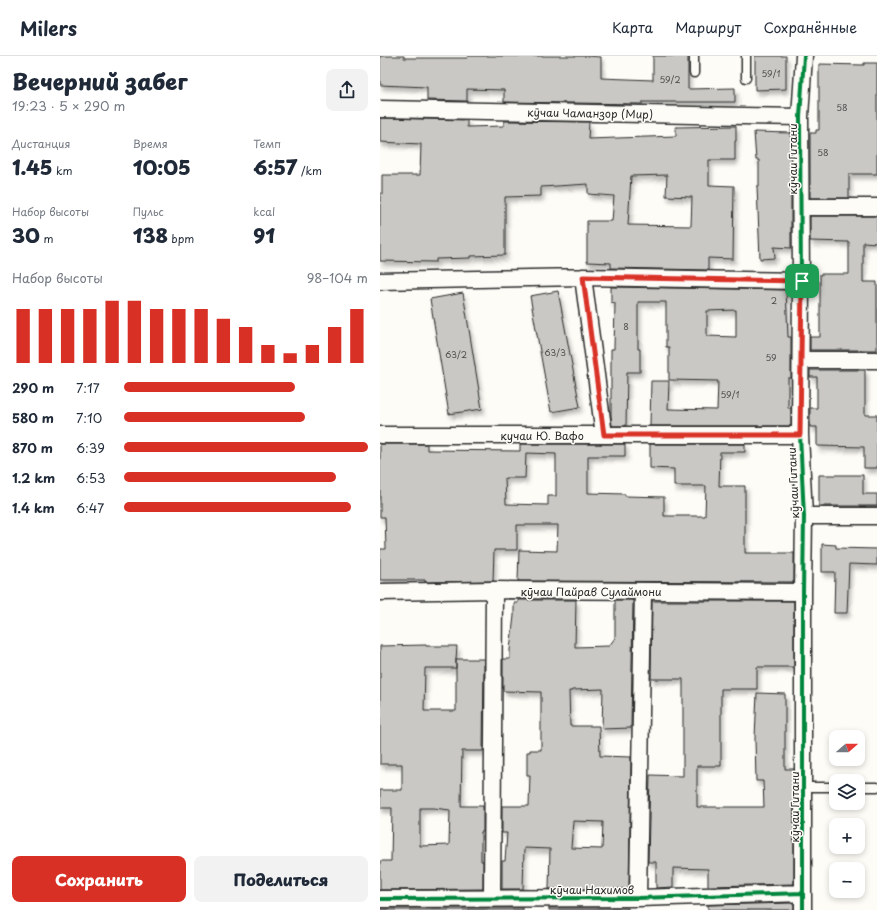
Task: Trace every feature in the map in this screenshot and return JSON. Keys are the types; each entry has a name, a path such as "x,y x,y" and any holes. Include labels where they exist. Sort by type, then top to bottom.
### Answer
{"street":[{"name":"кӯчаи Гитани","path":"803,910 804,516 800,435 802,281 800,117 804,56"},
{"name":"кӯчаи Чаманзор (Мир)","path":"380,109 800,117"},
{"path":"801,207 877,207"},
{"path":"583,277 604,435"},
{"path":"380,281 583,277 802,281"},
{"path":"801,360 877,360"},
{"name":"кучаи Ю. Вафо","path":"380,435 800,435"},
{"path":"804,516 877,516"},
{"path":"492,898 494,590"},
{"name":"кӯчаи Пайрав Сулаймони","path":"380,592 494,590 803,592"},
{"name":"кӯчаи Нахимов","path":"638,898 643,591"},
{"name":"кӯчаи Нахимов","path":"380,899 638,898 803,893"}],"lane":[{"path":"694,56 694,73"},
{"path":"746,56 746,78"},
{"path":"803,786 829,787"},
{"path":"865,787 877,787"}],"building":[{"path":"380,56 404,56 404,58 467,58 468,56 601,57 601,78 653,80 653,56 688,56 688,89 735,88 735,102 642,102 642,104 504,102 504,90 467,89 467,101 427,100 427,87 380,85"},
{"path":"755,56 786,56 786,89 755,90"},
{"path":"864,63 877,63 877,174 849,174 849,198 810,198 810,133 816,133 816,130 819,130 819,64 864,65"},
{"path":"380,118 467,120 467,127 504,126 504,121 589,122 588,139 676,136 676,127 736,126 735,160 709,160 709,185 734,186 733,259 708,258 708,270 611,268 611,263 587,262 587,221 612,221 614,196 588,194 588,184 541,187 541,196 505,197 505,255 436,259 436,262 380,261 380,194 382,194 382,175 420,175 421,144 380,142","holes":["667,175 666,196 692,197 691,226 628,225 631,176"]},
{"path":"754,132 791,133 791,248 774,247 775,258 760,259 757,186 759,186 759,160 756,160"},
{"path":"810,216 877,216 877,243 863,242 863,282 877,282 877,350 810,350 810,337 820,337 820,274 849,274 849,242 810,241"},
{"path":"611,287 786,290 788,337 791,337 791,378 788,378 788,408 791,408 791,426 650,426 651,381 669,381 668,409 717,410 718,381 669,380 669,347 666,347 666,302 638,302 638,349 640,349 640,372 627,372 626,426 612,426 611,349 614,349 615,303 611,302","holes":["736,310 736,337 707,336 707,311"]},
{"path":"558,291 580,407 551,412 530,296"},
{"path":"463,293 482,409 449,414 430,299"},
{"path":"810,370 865,370 865,415 877,415 877,468 864,468 864,447 817,446 817,427 810,427 810,408 817,408 817,377 810,377"},
{"path":"380,444 427,444 427,450 520,451 520,444 625,444 625,456 588,456 588,493 664,497 664,516 705,516 706,486 674,486 674,469 650,468 650,444 745,444 745,452 720,452 719,486 745,486 745,553 794,553 794,582 518,581 519,550 557,551 558,525 517,525 517,550 494,550 493,581 425,582 425,580 380,580 380,549 386,549 385,517 380,517","holes":["526,453 556,454 556,496 548,496 548,505 506,504 505,478 525,478"]},
{"path":"819,475 863,475 863,494 877,494 877,506 819,506"},
{"path":"822,544 836,545 836,548 877,549 877,565 849,564 847,613 834,613 835,572 822,572"},
{"path":"518,600 576,600 575,647 609,646 615,638 615,600 633,600 631,728 602,729 603,689 569,691 570,726 599,726 600,756 631,757 629,889 549,889 550,849 524,848 523,889 502,889 502,861 505,861 507,833 502,833 502,806 529,806 530,775 527,775 527,752 530,752 530,750 541,750 541,692 503,691 503,659 510,659 514,603 518,603","holes":["573,821 603,822 602,849 571,848"]},
{"path":"652,601 794,601 794,667 757,667 757,689 721,689 721,766 697,766 697,807 764,807 763,781 756,781 755,738 757,693 785,694 785,769 794,769 794,884 708,886 708,869 673,868 673,887 656,888 656,862 648,862 650,775 683,776 683,679 651,679"},
{"path":"380,646 457,646 456,659 484,659 483,751 462,751 461,806 483,806 481,861 483,861 483,889 380,890 380,861 391,861 392,808 380,808 380,790 402,790 402,764 380,764","holes":["425,668 456,668 456,711 424,711","420,808 450,810 449,845 420,846"]},
{"path":"794,903 794,910 708,910 708,905"},
{"path":"380,908 523,908 523,910 380,910"},
{"path":"549,908 628,908 628,910 549,910"}],"cycle path":[{"path":"803,910 804,516 800,435 800,117 804,56"},
{"path":"380,899 638,898 803,893"}],"route":[{"path":"583,277 802,281 800,435 604,435 583,277"}]}
